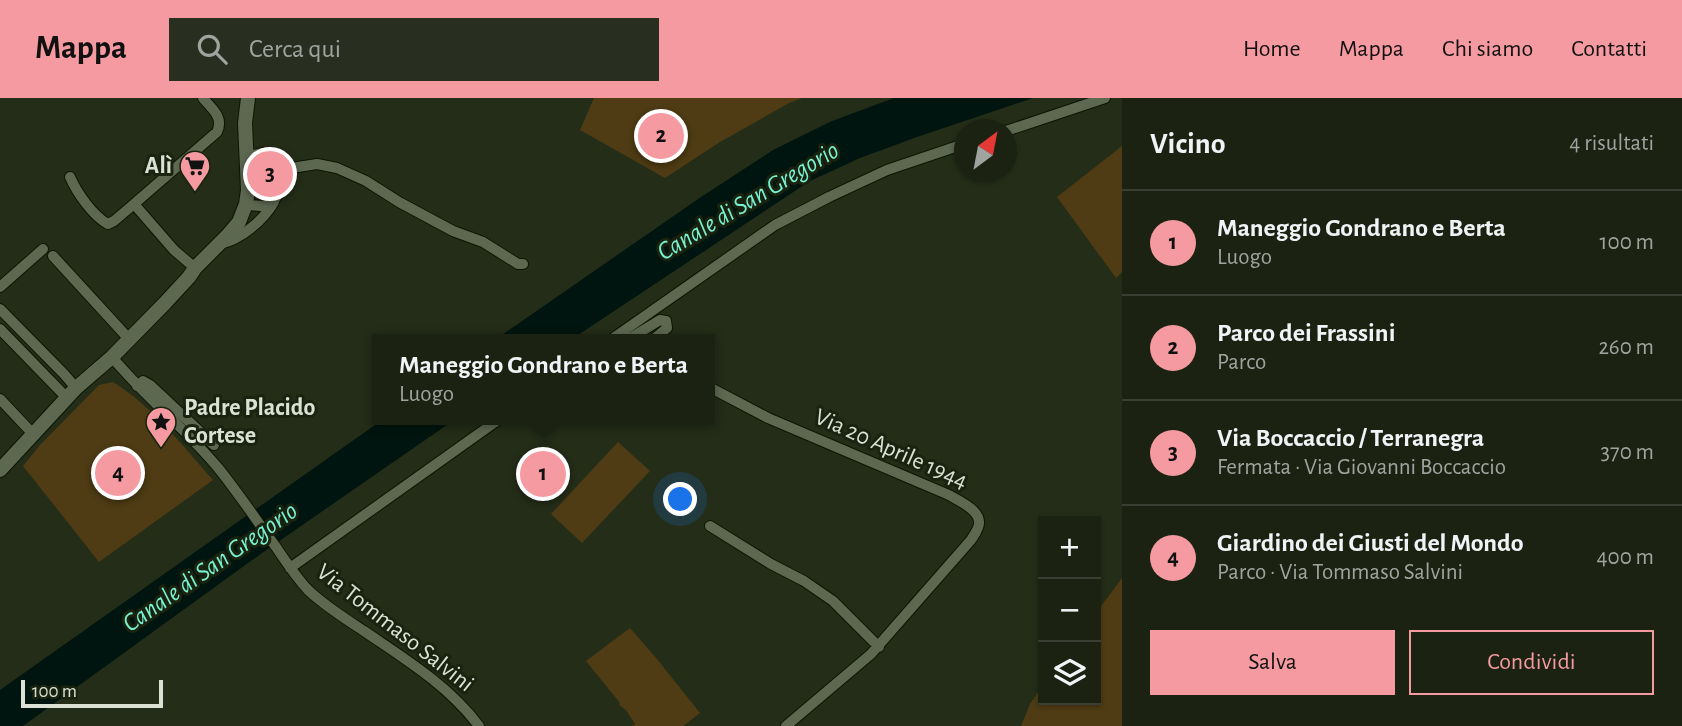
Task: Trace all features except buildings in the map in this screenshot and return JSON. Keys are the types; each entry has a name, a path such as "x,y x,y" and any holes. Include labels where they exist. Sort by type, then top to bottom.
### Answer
{"street":[{"path":"71,177 77,192 102,220 108,224 114,221 218,132 218,117 203,98"},
{"path":"0,470 71,393 112,358 174,294 239,222 246,204 248,176 245,123 248,98"},
{"path":"1017,127 1105,98"},
{"path":"619,334 775,225 887,170 954,148"},
{"path":"220,244 240,236 262,217 273,205 282,185 285,169 275,154 247,156"},
{"path":"285,169 317,164 337,167 453,231 482,242 518,264 523,264"},
{"path":"246,204 269,204 277,195"},
{"path":"134,204 174,250 195,268"},
{"path":"0,287 43,249"},
{"path":"53,256 129,339"},
{"path":"0,309 64,374 71,393"},
{"path":"637,334 660,320 666,321 667,328 660,334"},
{"path":"0,329 71,393"},
{"path":"112,358 137,386 143,381 150,385 214,445"},
{"name":"Via Tommaso Salvini","path":"137,386 198,444 308,590 325,605 445,689 479,726"},
{"name":"Via 20 Aprile 1944","path":"715,390 768,418 949,495 977,515 979,525 971,540 879,647 786,726"},
{"path":"0,399 33,434"},
{"path":"288,565 491,425"},
{"path":"710,526 771,564 804,580 833,601 879,647"}],"shaded area":[{"path":"594,98 802,98 720,142 665,178 580,130"},
{"path":"1122,146 1122,272 1116,278 1057,197"},
{"path":"266,158 275,163 276,167 268,189 264,192 257,186 256,169"},
{"path":"113,382 154,415 213,480 99,562 23,466 99,385"},
{"path":"618,442 650,471 582,543 551,514"},
{"path":"1122,578 1122,726 1021,726 1038,692 1038,705 1101,705 1101,606"},
{"path":"630,628 700,713 683,726 632,726 635,724 626,710 619,705 586,661"}],"water":[{"name":"Canale di San Gregorio","path":"894,98 1033,98 971,119 954,119 954,125 860,158 810,181 580,334 503,334 701,197 773,150 832,121"},
{"name":"Canale di San Gregorio","path":"375,425 447,425 262,553 23,726 0,726 0,690"}],"place":[{"name":"Parco dei Frassini","path":"661,136"},
{"name":"Via Boccaccio / Terranegra","path":"270,174"},
{"name":"Alì","path":"195,193"},
{"name":"Padre Placido Cortese","path":"161,449"},
{"name":"Giardino dei Giusti del Mondo","path":"118,473"},
{"name":"Maneggio Gondrano e Berta","path":"543,474"}]}
